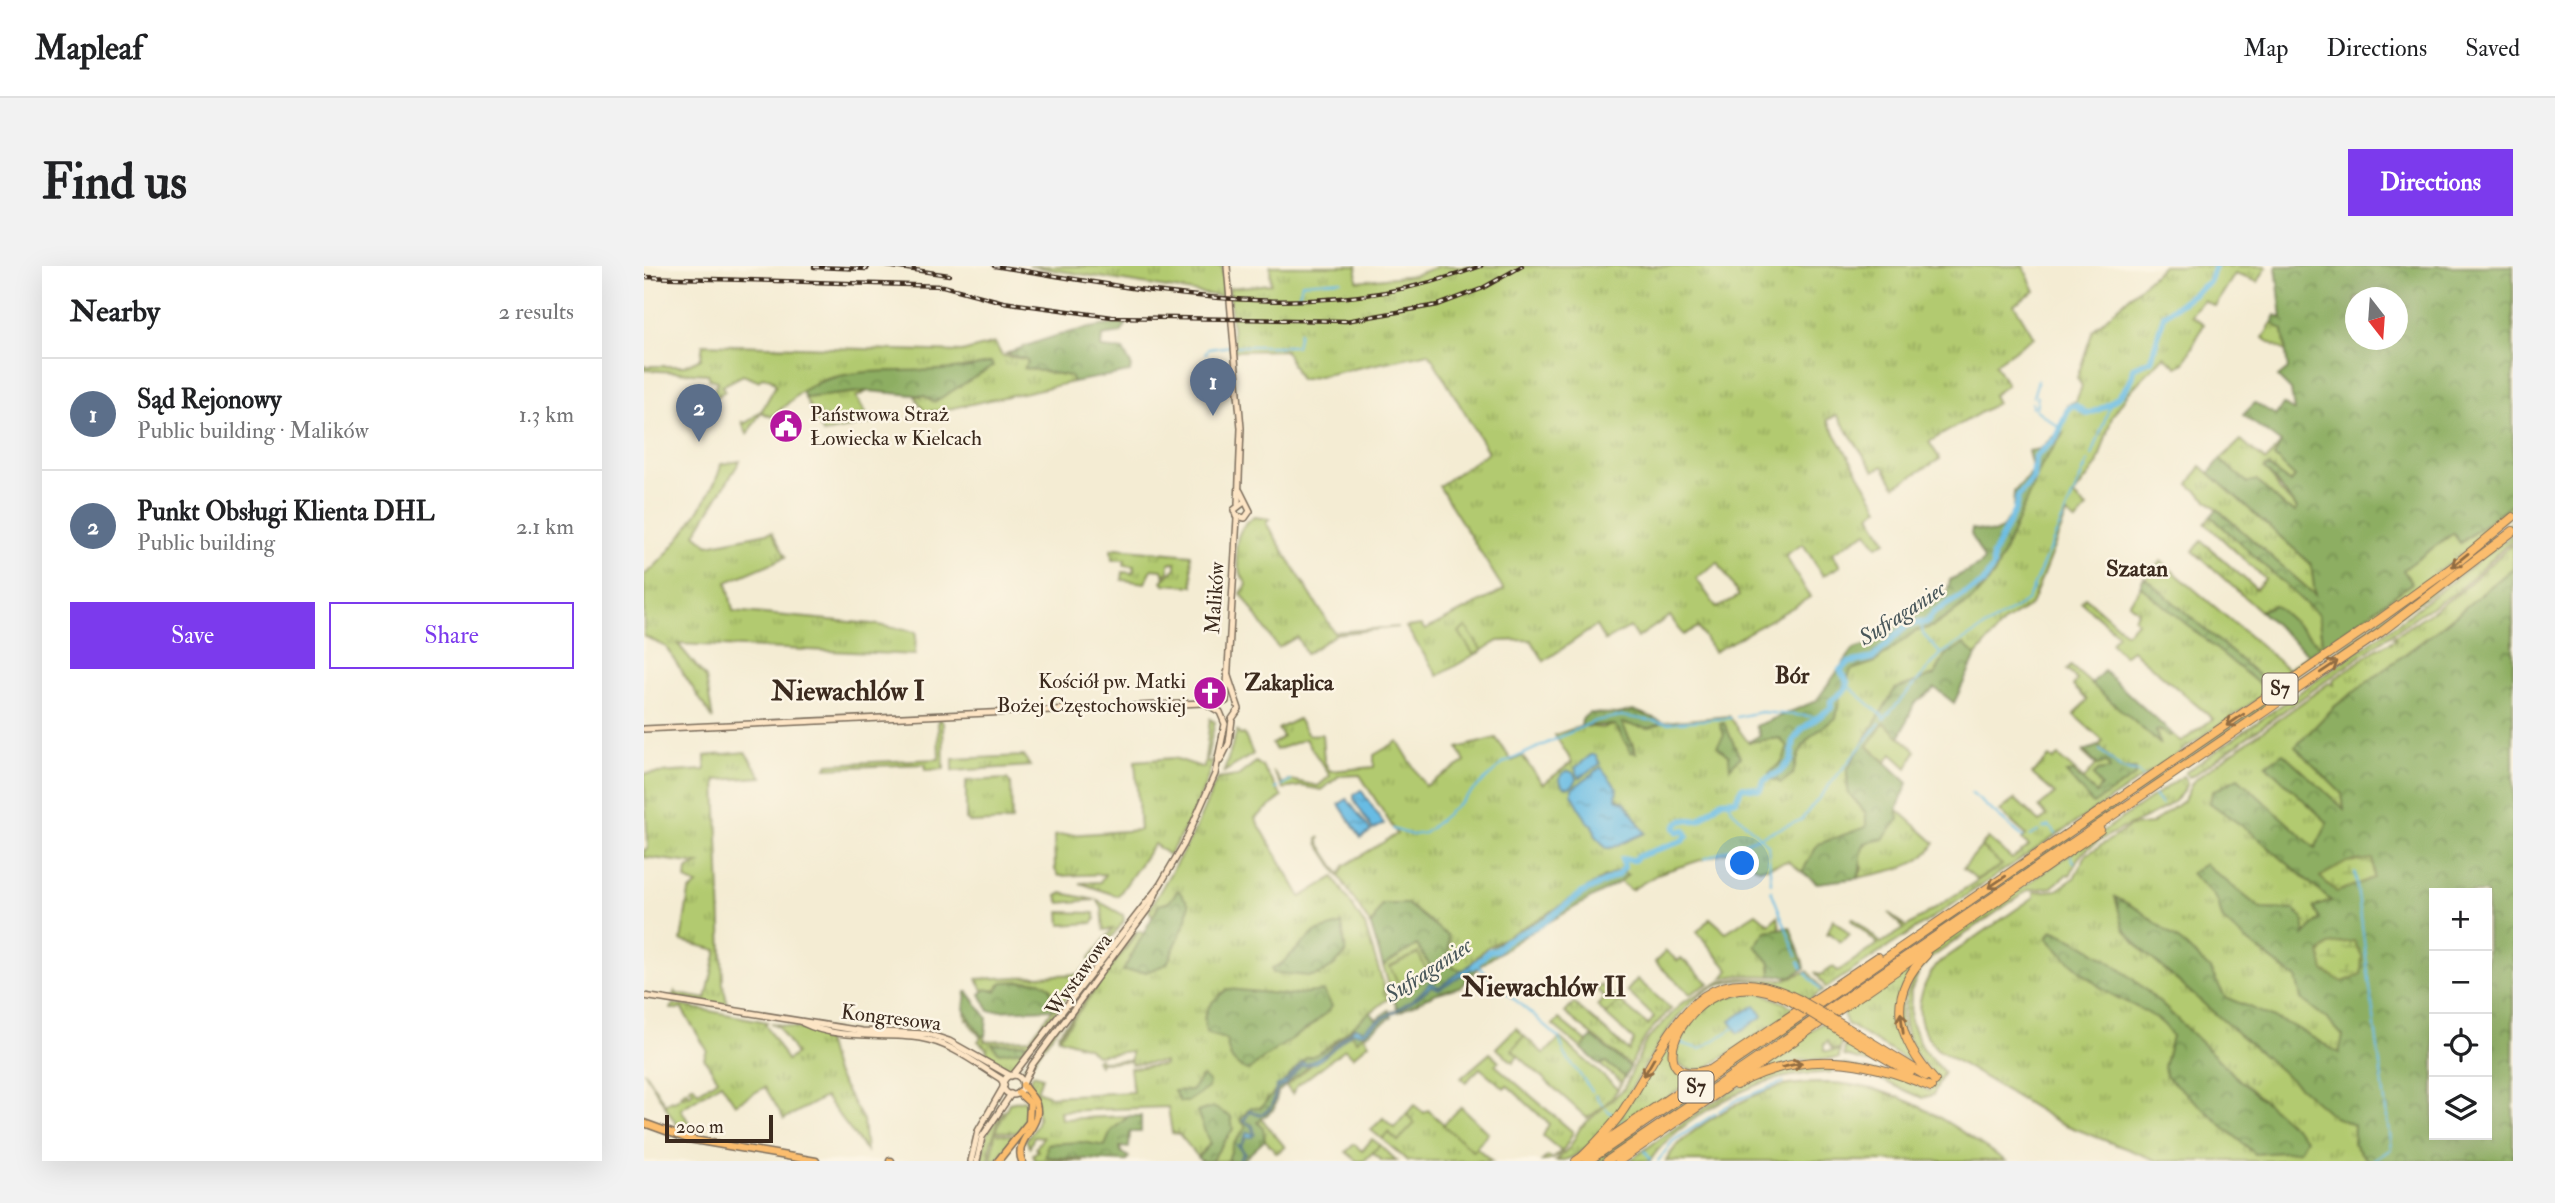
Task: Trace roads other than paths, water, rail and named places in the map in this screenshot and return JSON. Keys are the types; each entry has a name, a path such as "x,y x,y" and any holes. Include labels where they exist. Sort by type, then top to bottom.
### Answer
{"highway":[{"name":"S7","path":"1818,1001 2380,620 2513,517"},
{"name":"S7","path":"1830,1012 2424,601 2513,531"},
{"path":"1840,1005 1937,943 2077,847 2192,761"},
{"path":"1933,1084 1907,1045 1900,1017 1908,979 1937,943"},
{"path":"1582,1159 1622,1112 1678,1019 1706,993 1726,986 1752,983 1773,987 1800,1007"},
{"path":"1716,1066 1691,1072 1679,1067 1673,1059 1672,1041 1695,1010 1721,995 1742,990 1772,993 1853,1035 1933,1084"},
{"name":"S7","path":"1582,1159 1800,1007"},
{"path":"1582,1159 1800,1007"},
{"name":"S7","path":"1607,1161 1817,1021 1708,1100"},
{"path":"1619,1161 1708,1100 1771,1070 1799,1063 1845,1061 1891,1070 1933,1084"}],"main road":[{"path":"998,1161 1035,1121 1036,1106 1023,1084"},
{"path":"1015,1094 1031,1106 1028,1129"},
{"path":"644,1124 688,1139 816,1161"},
{"path":"1017,1143 1022,1161"}],"street":[{"path":"1227,266 1241,428 1238,485 1241,503 1250,511 1240,517 1234,510 1241,503"},
{"name":"Malików","path":"1225,702 1236,531 1240,517"},
{"name":"Malików","path":"1226,667 1236,699"},
{"path":"644,729 1200,702 1225,702 1236,699 1240,707 1234,716 1228,718 1214,707 1200,702"},
{"path":"1221,714 1225,702"},
{"name":"Wystawowa","path":"1216,771 1225,726 1221,714"},
{"name":"Wystawowa","path":"974,1159 982,1137 1023,1084 1032,1065 1150,906 1195,824 1228,743 1234,716"},
{"name":"Wystawowa","path":"974,1159 978,1131 1004,1085 1160,885"},
{"name":"Kongresowa","path":"644,996 866,1031 928,1034 949,1041 1020,1078 1023,1084"},
{"name":"Kongresowa","path":"800,1022 841,1032 935,1042 961,1054 1001,1079 1015,1094"}],"water":[{"path":"1591,755 1596,755 1600,764 1579,778 1575,768"},
{"path":"1601,767 1617,788 1616,799 1625,802 1645,833 1611,848 1606,848 1596,836 1593,825 1587,821 1572,794 1572,789"},
{"path":"1568,771 1576,779 1568,787 1560,779"},
{"path":"1361,790 1384,824 1373,830 1354,800 1354,795"},
{"path":"1347,799 1371,831 1361,838 1339,804"},
{"path":"1479,959 1477,966 1439,989 1431,986 1415,999 1364,1033 1352,1032 1322,1059 1308,1066 1301,1066 1286,1084 1277,1089 1273,1105 1268,1111 1260,1116 1250,1112 1244,1121 1253,1126 1255,1134 1247,1137 1240,1147 1245,1153 1238,1161 1243,1153 1237,1145 1241,1145 1247,1132 1254,1134 1251,1126 1243,1121 1250,1110 1261,1115 1272,1106 1276,1087 1286,1081 1302,1063 1307,1064 1328,1052 1355,1027 1363,1030 1407,1003 1430,982 1439,987"},
{"path":"1755,1005 1763,1016 1738,1033 1730,1021"}],"waterway":[{"name":"Sufraganiec","path":"1474,966 1489,951 1497,950 1505,941 1544,922 1582,893 1618,875 1624,867 1622,859 1634,860 1682,841 1687,836 1685,830 1678,832 1675,828 1679,822 1699,820 1722,801 1736,800 1742,787 1760,789 1764,780 1780,772 1791,760 1794,740 1802,729 1831,708 1831,701 1846,689 1848,683 1840,670 1848,663 1873,658 1907,625 1927,622 1934,612 1983,583 1993,567 1993,555 2015,510 2018,497 2033,478 2035,457 2056,438 2069,407 2075,405 2087,414 2102,408 2117,397 2128,384 2133,368 2151,360 2164,315 2209,282 2215,266"},
{"path":"1299,295 1302,283 1341,280"},
{"path":"1236,346 1296,346 1299,332"},
{"path":"1206,353 1208,349 1231,346"},
{"path":"2033,397 2038,380"},
{"path":"2036,407 2038,396"},
{"path":"2092,456 2110,405"},
{"path":"2035,409 2062,429"},
{"path":"1884,719 1941,654 2027,601 2088,461"},
{"path":"1921,623 1923,634 1940,653"},
{"path":"1847,685 1884,717"},
{"path":"1737,717 1761,712 1817,717"},
{"path":"1393,829 1412,835 1425,833 1504,763 1595,721 1621,716 1668,723 1731,718"},
{"path":"1704,859 1801,820 1880,723"},
{"path":"2100,750 2122,769 2138,772 2142,777"},
{"path":"1282,785 1291,781"},
{"path":"1971,793 2023,837"},
{"path":"2154,795 2162,806"},
{"path":"1728,802 1732,810 1768,845 1771,883"},
{"path":"2043,828 2049,826 2056,834"},
{"path":"2030,836 2039,831"},
{"path":"2071,856 2074,862"},
{"path":"2355,872 2391,1149 2373,1161"},
{"path":"1771,890 1797,956"},
{"path":"1799,962 1802,968"},
{"path":"1477,965 1499,986"},
{"path":"1806,973 1820,990"},
{"path":"1505,991 1559,1038 1563,1049"},
{"path":"1680,1043 1700,1049 1734,1028"},
{"path":"1563,1052 1592,1091"},
{"path":"1719,1111 1739,1099 1784,1082"},
{"path":"1595,1095 1603,1105"},
{"path":"1606,1109 1612,1114"},
{"path":"1658,1161 1673,1141 1716,1113"},
{"path":"1645,1151 1650,1159"}],"railway":[{"path":"887,266 949,275"},
{"path":"994,266 1178,294 1298,301 1358,296 1419,285 1481,266"},
{"path":"644,277 943,286 1003,302 1112,317 1346,321 1438,305 1481,289 1522,266"},
{"path":"814,267 867,269"}],"place":[{"name":"Sąd Rejonowy","path":"1213,416"},
{"name":"Państwowa Straż Łowiecka w Kielcach","path":"786,426"},
{"name":"Punkt Obsługi Klienta DHL","path":"699,442"},
{"name":"Kościół pw. Matki Bożej Częstochowskiej","path":"1210,693"}],"district":[{"name":"Szatan","path":"2137,568"},
{"name":"Bór","path":"1792,675"},
{"name":"Zakaplica","path":"1289,682"},
{"name":"Niewachlów I","path":"848,691"},
{"name":"Niewachlów II","path":"1544,987"}]}
